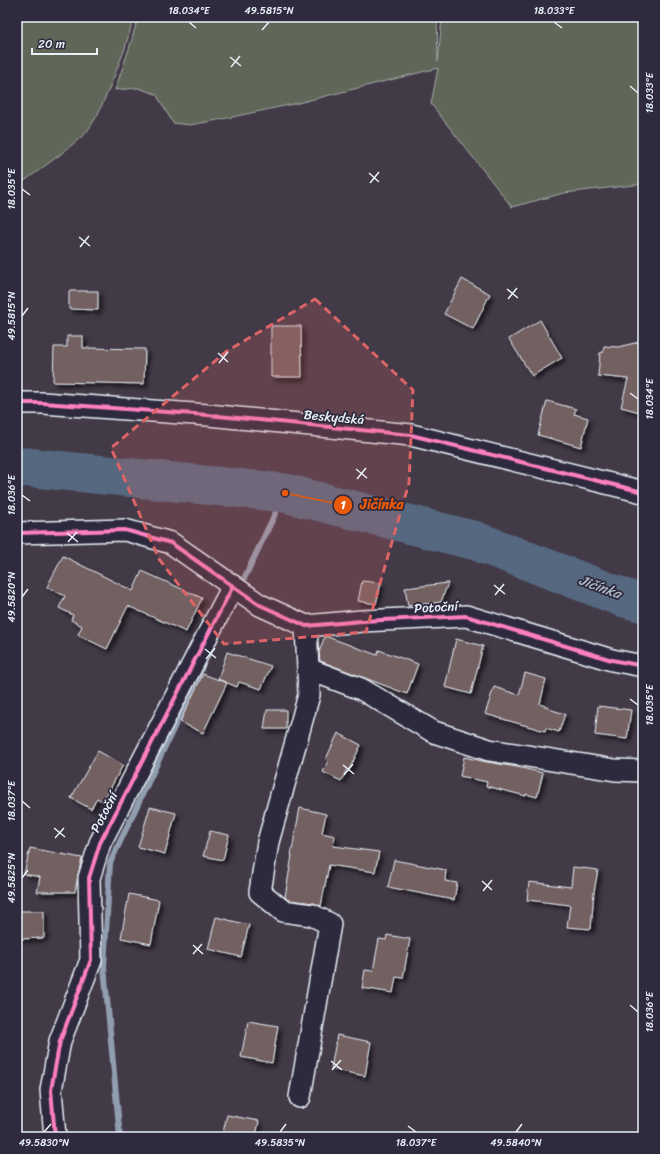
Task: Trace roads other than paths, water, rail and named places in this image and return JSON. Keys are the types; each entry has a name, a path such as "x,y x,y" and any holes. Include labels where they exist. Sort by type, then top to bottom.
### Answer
{"street":[{"name":"Beskydská","path":"17,402 208,415 411,435 643,492"},
{"name":"Potoční","path":"17,533 125,530 171,543 260,605 306,626 362,621 466,616 612,660 643,666"},
{"name":"Potoční","path":"55,1137 51,1090 60,1041 91,960 89,878 100,843 233,586"},
{"path":"300,1097 330,924 312,915 283,911 260,892 268,842 309,695 306,626"},
{"path":"308,669 361,689 434,732 489,750 615,770 643,771"}],"waterway":[{"name":"Jičínka","path":"17,469 25,467 285,493 476,541 624,598 643,603"},
{"path":"240,587 285,493"},
{"path":"120,1137 104,967 110,863 201,670"}],"place":[{"name":"Jičínka","path":"285,493"}]}
